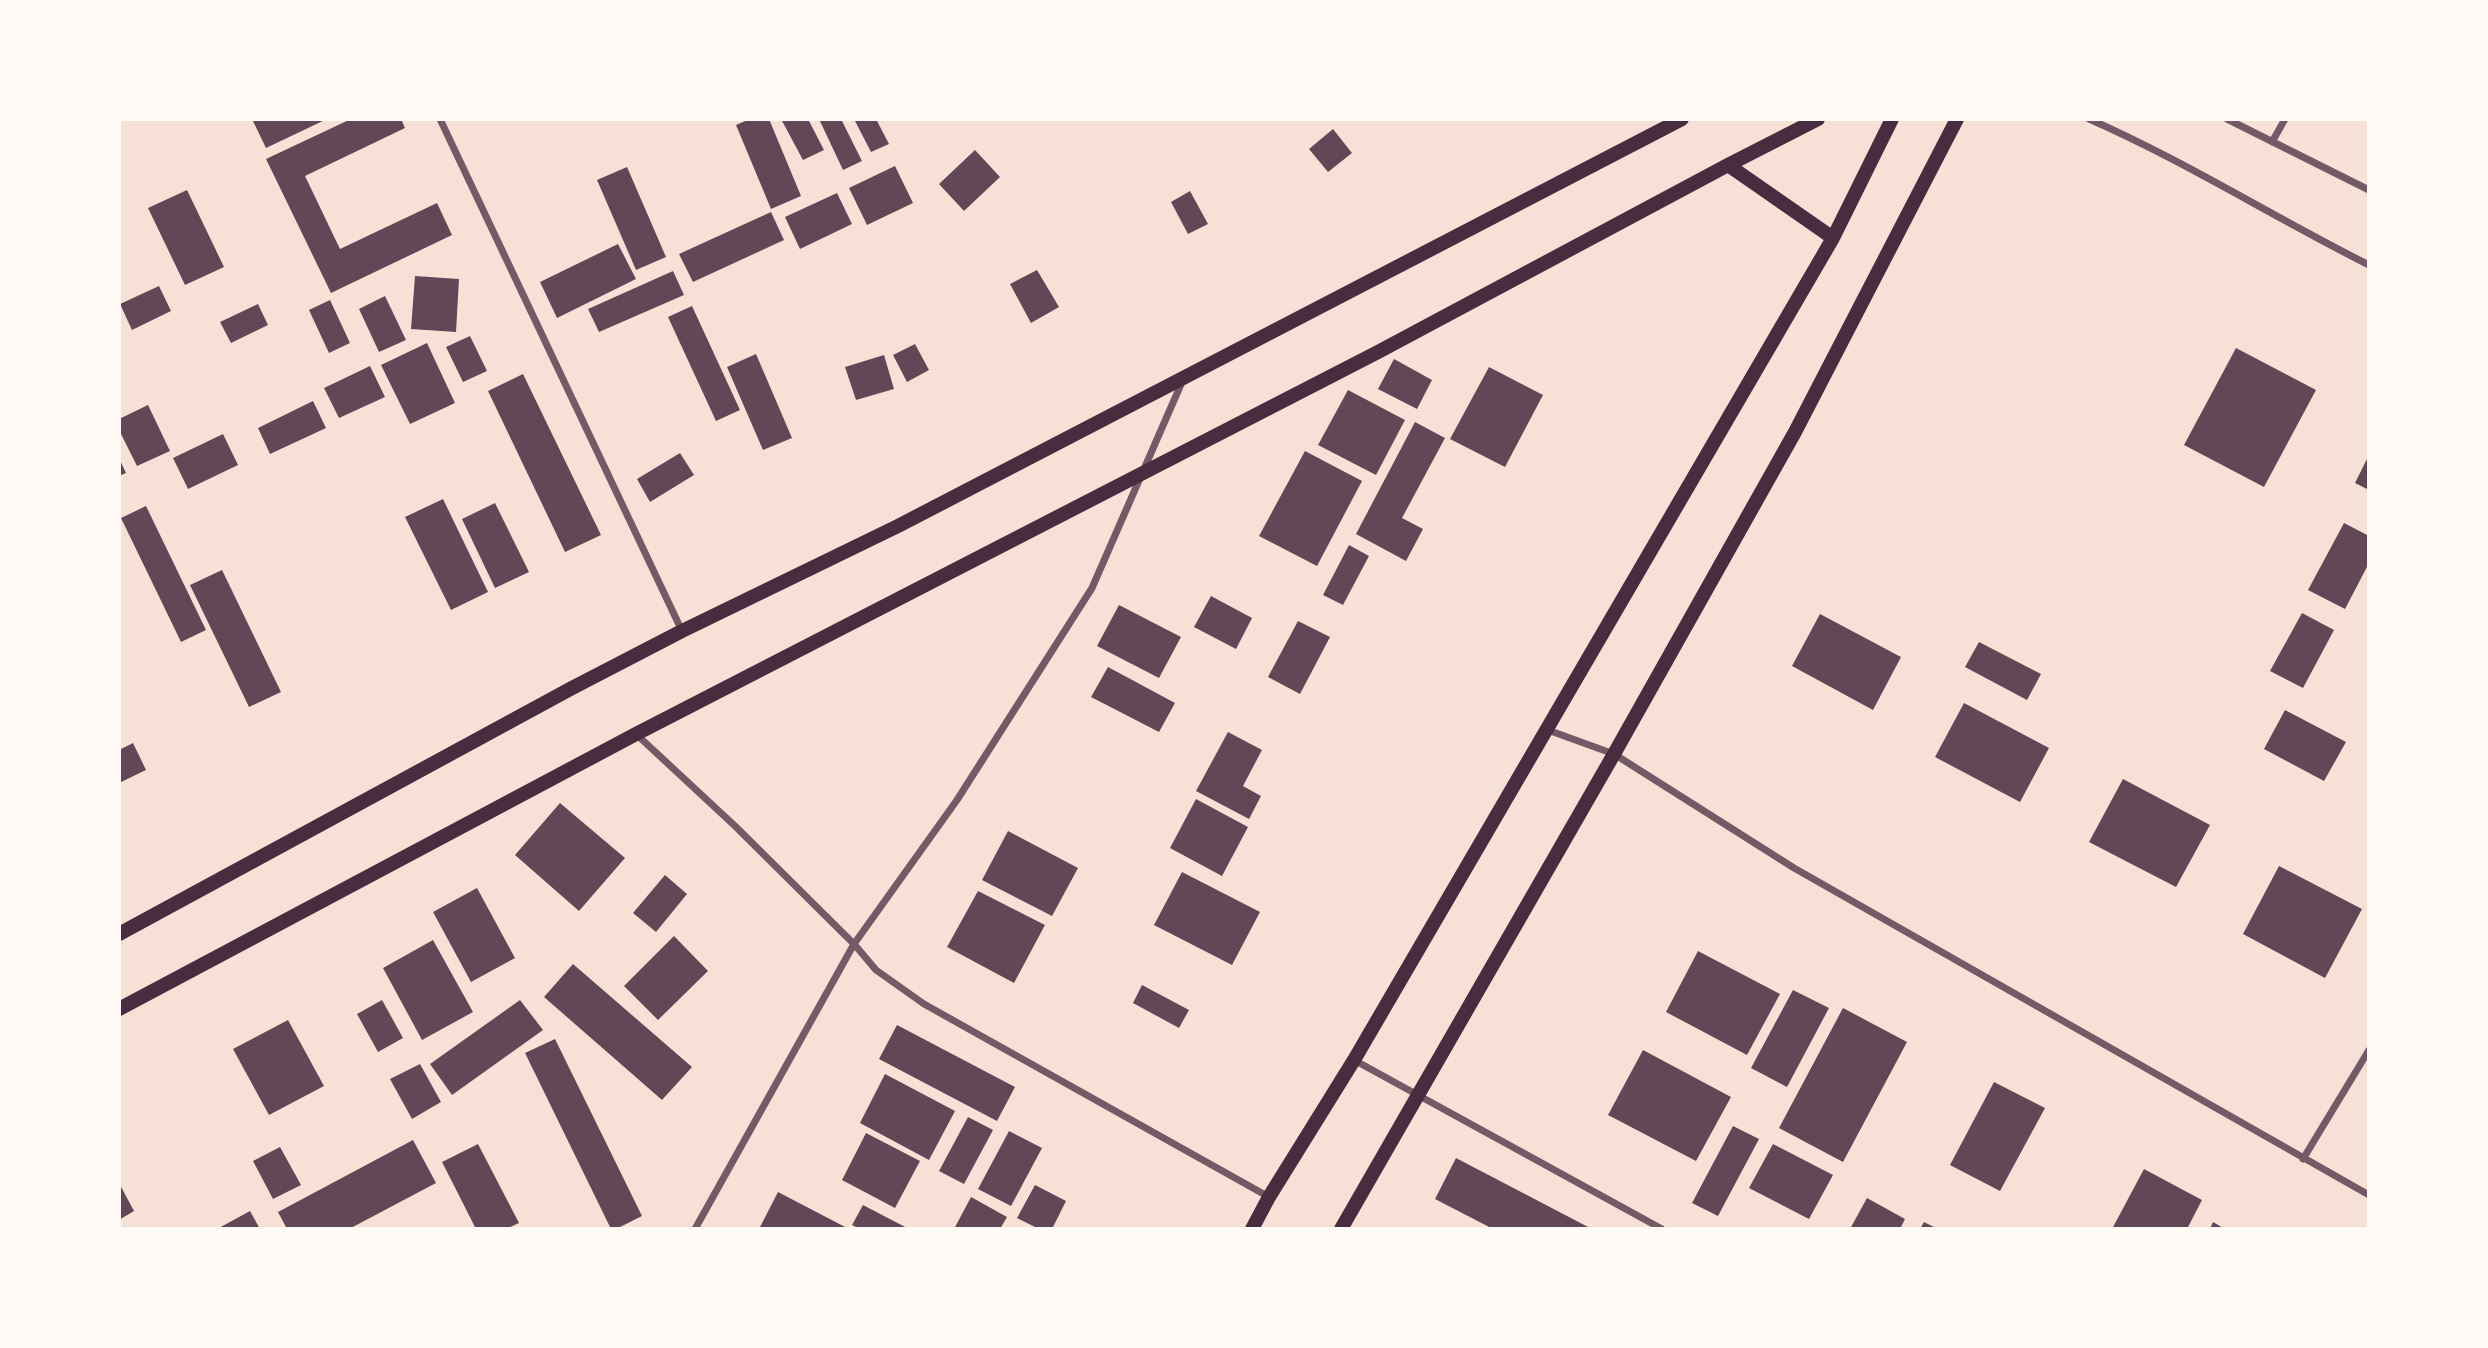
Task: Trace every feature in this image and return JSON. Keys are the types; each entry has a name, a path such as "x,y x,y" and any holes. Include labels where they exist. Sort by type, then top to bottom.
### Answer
{"main road":[{"path":"119,934 682,631 898,526 1682,119"},
{"path":"119,1009 636,734 1378,352 1818,119"},
{"path":"1252,1229 1833,238 1892,119"},
{"path":"1341,1229 1614,754 1795,432 1958,119"},
{"path":"1728,165 1833,238"}],"street":[{"path":"440,119 682,631"},
{"path":"2089,119 2139,141 2302,232 2369,265"},
{"path":"2227,119 2369,190"},
{"path":"2272,142 2285,119"},
{"path":"695,1229 854,944 957,800 1092,588 1184,378"},
{"path":"1545,729 1614,754 1794,868 2369,1195"},
{"path":"636,734 735,825 854,944 876,970 924,1004 1269,1197"},
{"path":"2303,1159 2369,1050"},
{"path":"1354,1059 1662,1229"}],"building":[{"path":"252,119 327,119 266,148"},
{"path":"351,119 401,119 405,128 305,176 340,249 437,203 452,235 331,293 266,159"},
{"path":"750,119 769,119 801,196 771,209 736,125"},
{"path":"781,119 808,119 824,150 803,160"},
{"path":"819,119 841,119 862,161 843,170"},
{"path":"854,119 876,119 889,144 871,152"},
{"path":"1333,129 1352,153 1328,172 1309,149"},
{"path":"975,150 1000,177 964,211 939,184"},
{"path":"895,166 913,203 867,225 849,188"},
{"path":"627,167 666,257 636,270 597,180"},
{"path":"187,190 224,267 185,285 148,208"},
{"path":"1190,191 1208,224 1188,234 1171,202"},
{"path":"837,193 852,224 800,249 785,217"},
{"path":"771,212 784,240 693,282 679,254"},
{"path":"618,244 636,279 557,318 540,282"},
{"path":"1037,270 1059,307 1031,323 1010,284"},
{"path":"673,271 684,295 599,332 588,309"},
{"path":"415,276 459,279 456,332 411,329"},
{"path":"159,286 171,311 132,330 120,304"},
{"path":"385,296 406,340 379,352 359,309"},
{"path":"330,300 350,343 329,353 309,310"},
{"path":"258,304 268,325 231,343 220,322"},
{"path":"692,306 740,410 716,421 668,317"},
{"path":"470,336 487,371 463,382 446,347"},
{"path":"427,343 455,403 410,424 381,365"},
{"path":"915,344 929,370 907,382 893,355"},
{"path":"2236,348 2316,390 2264,487 2184,445"},
{"path":"756,354 792,438 763,450 727,367"},
{"path":"884,355 894,389 856,400 845,367"},
{"path":"1394,359 1432,380 1417,409 1378,389"},
{"path":"370,366 385,397 339,418 324,388"},
{"path":"1489,367 1543,395 1505,467 1450,439"},
{"path":"523,374 601,535 565,552 488,391"},
{"path":"1348,390 1405,420 1376,475 1318,445"},
{"path":"313,401 326,428 270,454 258,428"},
{"path":"148,405 170,451 137,466 119,430 119,419"},
{"path":"1415,422 1445,438 1402,518 1423,529 1406,561 1356,534"},
{"path":"223,434 238,465 188,489 173,458"},
{"path":"1305,451 1362,481 1317,566 1259,536"},
{"path":"680,453 694,475 650,502 637,479"},
{"path":"2369,455 2369,490 2355,483"},
{"path":"119,458 126,473 119,476"},
{"path":"443,499 488,592 451,610 405,517"},
{"path":"495,503 529,572 495,588 462,519"},
{"path":"146,506 206,630 181,642 121,518"},
{"path":"2344,523 2369,536 2369,563 2345,609 2308,590"},
{"path":"1349,545 1369,556 1343,605 1323,595"},
{"path":"222,570 281,692 249,707 190,585"},
{"path":"1211,596 1252,618 1236,649 1194,627"},
{"path":"1119,605 1181,637 1159,678 1097,646"},
{"path":"2302,613 2334,630 2303,688 2270,671"},
{"path":"1820,614 1901,657 1873,710 1792,666"},
{"path":"1298,621 1330,637 1300,694 1268,677"},
{"path":"1979,642 2041,674 2027,700 1965,667"},
{"path":"1108,667 1175,703 1159,732 1091,697"},
{"path":"1964,703 2049,748 2020,802 1935,757"},
{"path":"2285,710 2346,742 2324,781 2264,749"},
{"path":"1228,732 1262,750 1243,786 1261,796 1249,819 1196,791"},
{"path":"133,743 146,770 119,783 119,750"},
{"path":"2123,779 2210,825 2176,887 2089,842"},
{"path":"1196,799 1248,827 1222,876 1170,848"},
{"path":"560,803 625,858 579,911 515,855"},
{"path":"1008,831 1078,868 1052,916 982,880"},
{"path":"2279,866 2362,909 2325,978 2243,934"},
{"path":"1182,872 1260,912 1232,965 1154,925"},
{"path":"665,875 687,894 656,932 633,913"},
{"path":"477,888 515,958 471,982 433,912"},
{"path":"978,891 1045,925 1014,983 947,947"},
{"path":"674,936 708,971 658,1020 624,986"},
{"path":"433,940 473,1012 422,1040 383,968"},
{"path":"1698,951 1780,994 1747,1055 1666,1012"},
{"path":"573,964 692,1067 662,1100 544,997"},
{"path":"1142,985 1189,1010 1179,1028 1133,1003"},
{"path":"1793,990 1829,1008 1787,1087 1751,1068"},
{"path":"382,1000 403,1038 378,1052 357,1014"},
{"path":"520,1000 543,1030 452,1095 430,1064"},
{"path":"1843,1008 1907,1042 1843,1162 1779,1128"},
{"path":"288,1020 324,1086 269,1115 233,1049"},
{"path":"897,1025 1015,1087 997,1121 879,1059"},
{"path":"555,1039 642,1216 616,1229 611,1229 525,1053"},
{"path":"1643,1050 1731,1097 1696,1161 1608,1115"},
{"path":"420,1064 441,1102 412,1119 390,1079"},
{"path":"885,1074 955,1111 929,1160 860,1123"},
{"path":"1994,1082 2045,1108 2000,1191 1950,1165"},
{"path":"968,1117 993,1130 964,1184 939,1171"},
{"path":"1733,1126 1759,1139 1718,1216 1692,1203"},
{"path":"1009,1131 1042,1148 1011,1206 978,1189"},
{"path":"866,1133 920,1161 895,1208 842,1180"},
{"path":"413,1140 436,1183 349,1229 287,1229 278,1212"},
{"path":"478,1144 519,1223 506,1229 476,1229 442,1162"},
{"path":"1773,1144 1833,1175 1809,1219 1749,1188"},
{"path":"280,1147 301,1185 273,1199 253,1161"},
{"path":"1456,1158 1592,1229 1493,1229 1435,1199"},
{"path":"2144,1169 2202,1200 2187,1229 2112,1229"},
{"path":"119,1183 134,1211 119,1220"},
{"path":"1035,1185 1066,1201 1052,1229 1039,1229 1017,1218"},
{"path":"778,1192 849,1229 759,1229"},
{"path":"971,1197 1007,1217 1000,1229 954,1229"},
{"path":"1867,1198 1905,1219 1900,1229 1850,1229"},
{"path":"863,1205 909,1229 860,1229 852,1225"},
{"path":"250,1211 260,1229 217,1229"},
{"path":"1924,1222 1938,1229 1920,1229"},
{"path":"2213,1222 2225,1229 2210,1229"}]}
